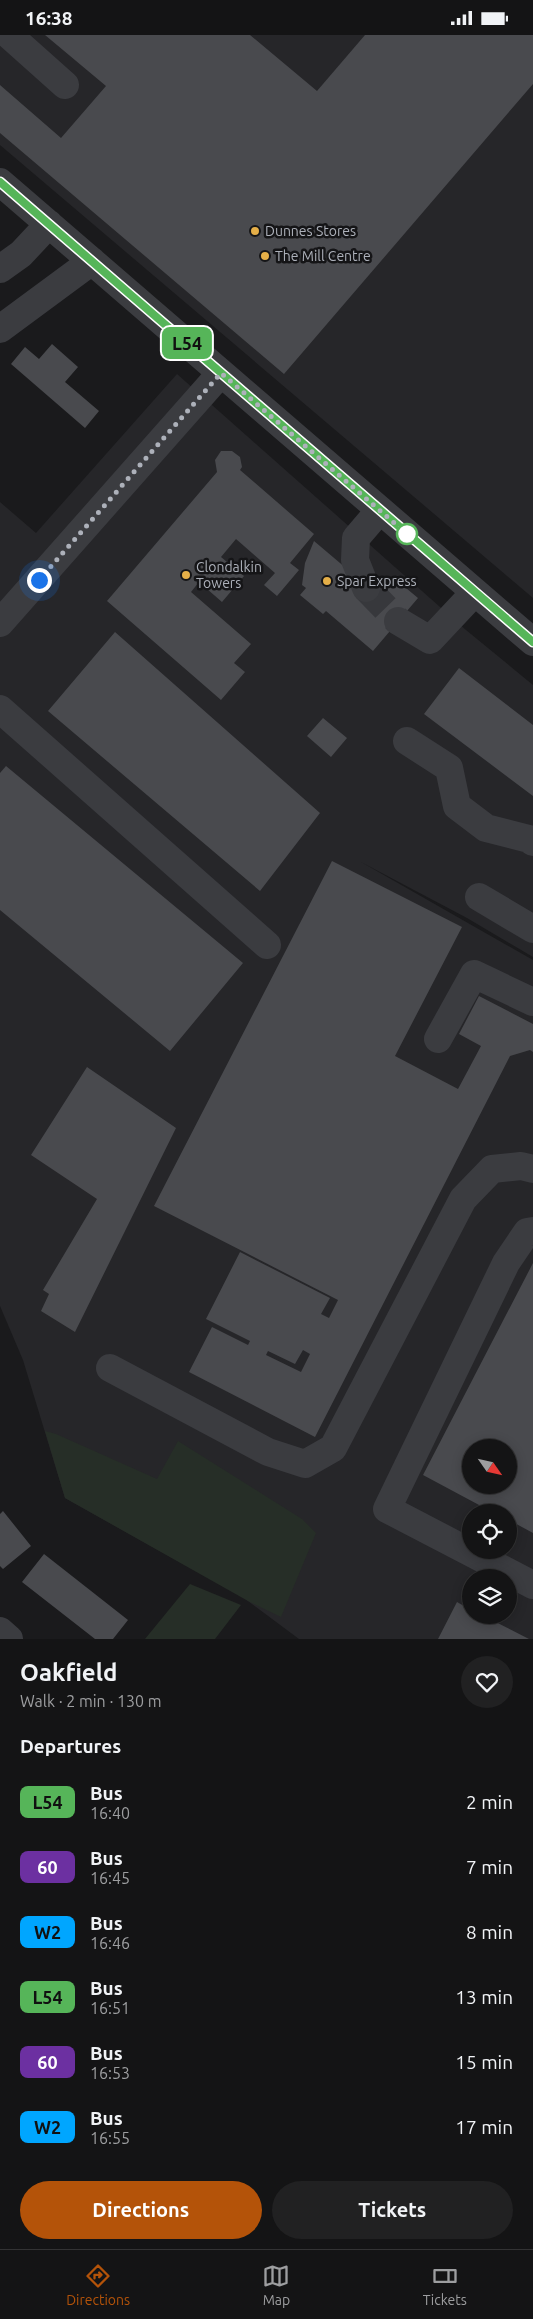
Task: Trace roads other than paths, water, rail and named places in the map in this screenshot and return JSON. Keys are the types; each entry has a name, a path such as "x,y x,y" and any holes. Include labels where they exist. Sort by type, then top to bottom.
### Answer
{"street":[{"path":"9,35 65,85"},
{"path":"0,182 533,642"},
{"path":"0,269 21,254 48,223"},
{"path":"0,329 33,307 92,261"},
{"path":"0,623 221,373"},
{"path":"366,588 355,560 356,538 380,510"},
{"path":"398,621 430,640 475,592"},
{"path":"0,709 267,945"},
{"path":"406,741 449,768 457,806 486,828 529,839 533,842"},
{"path":"479,897 533,929"},
{"path":"438,1039 474,973 533,1002"},
{"path":"110,1368 268,1452 305,1464 333,1449 463,1199 492,1169 531,1163"},
{"path":"533,1231 527,1232 506,1263 387,1509 533,1585"},
{"path":"0,1631 9,1639"}],"tunnel":[{"path":"366,588 398,621"}],"place":[{"name":"Dunnes Stores","path":"255,231"},
{"name":"The Mill Centre","path":"265,256"},
{"name":"Clondalkin Towers","path":"186,575"},
{"name":"Spar Express","path":"327,581"}]}
